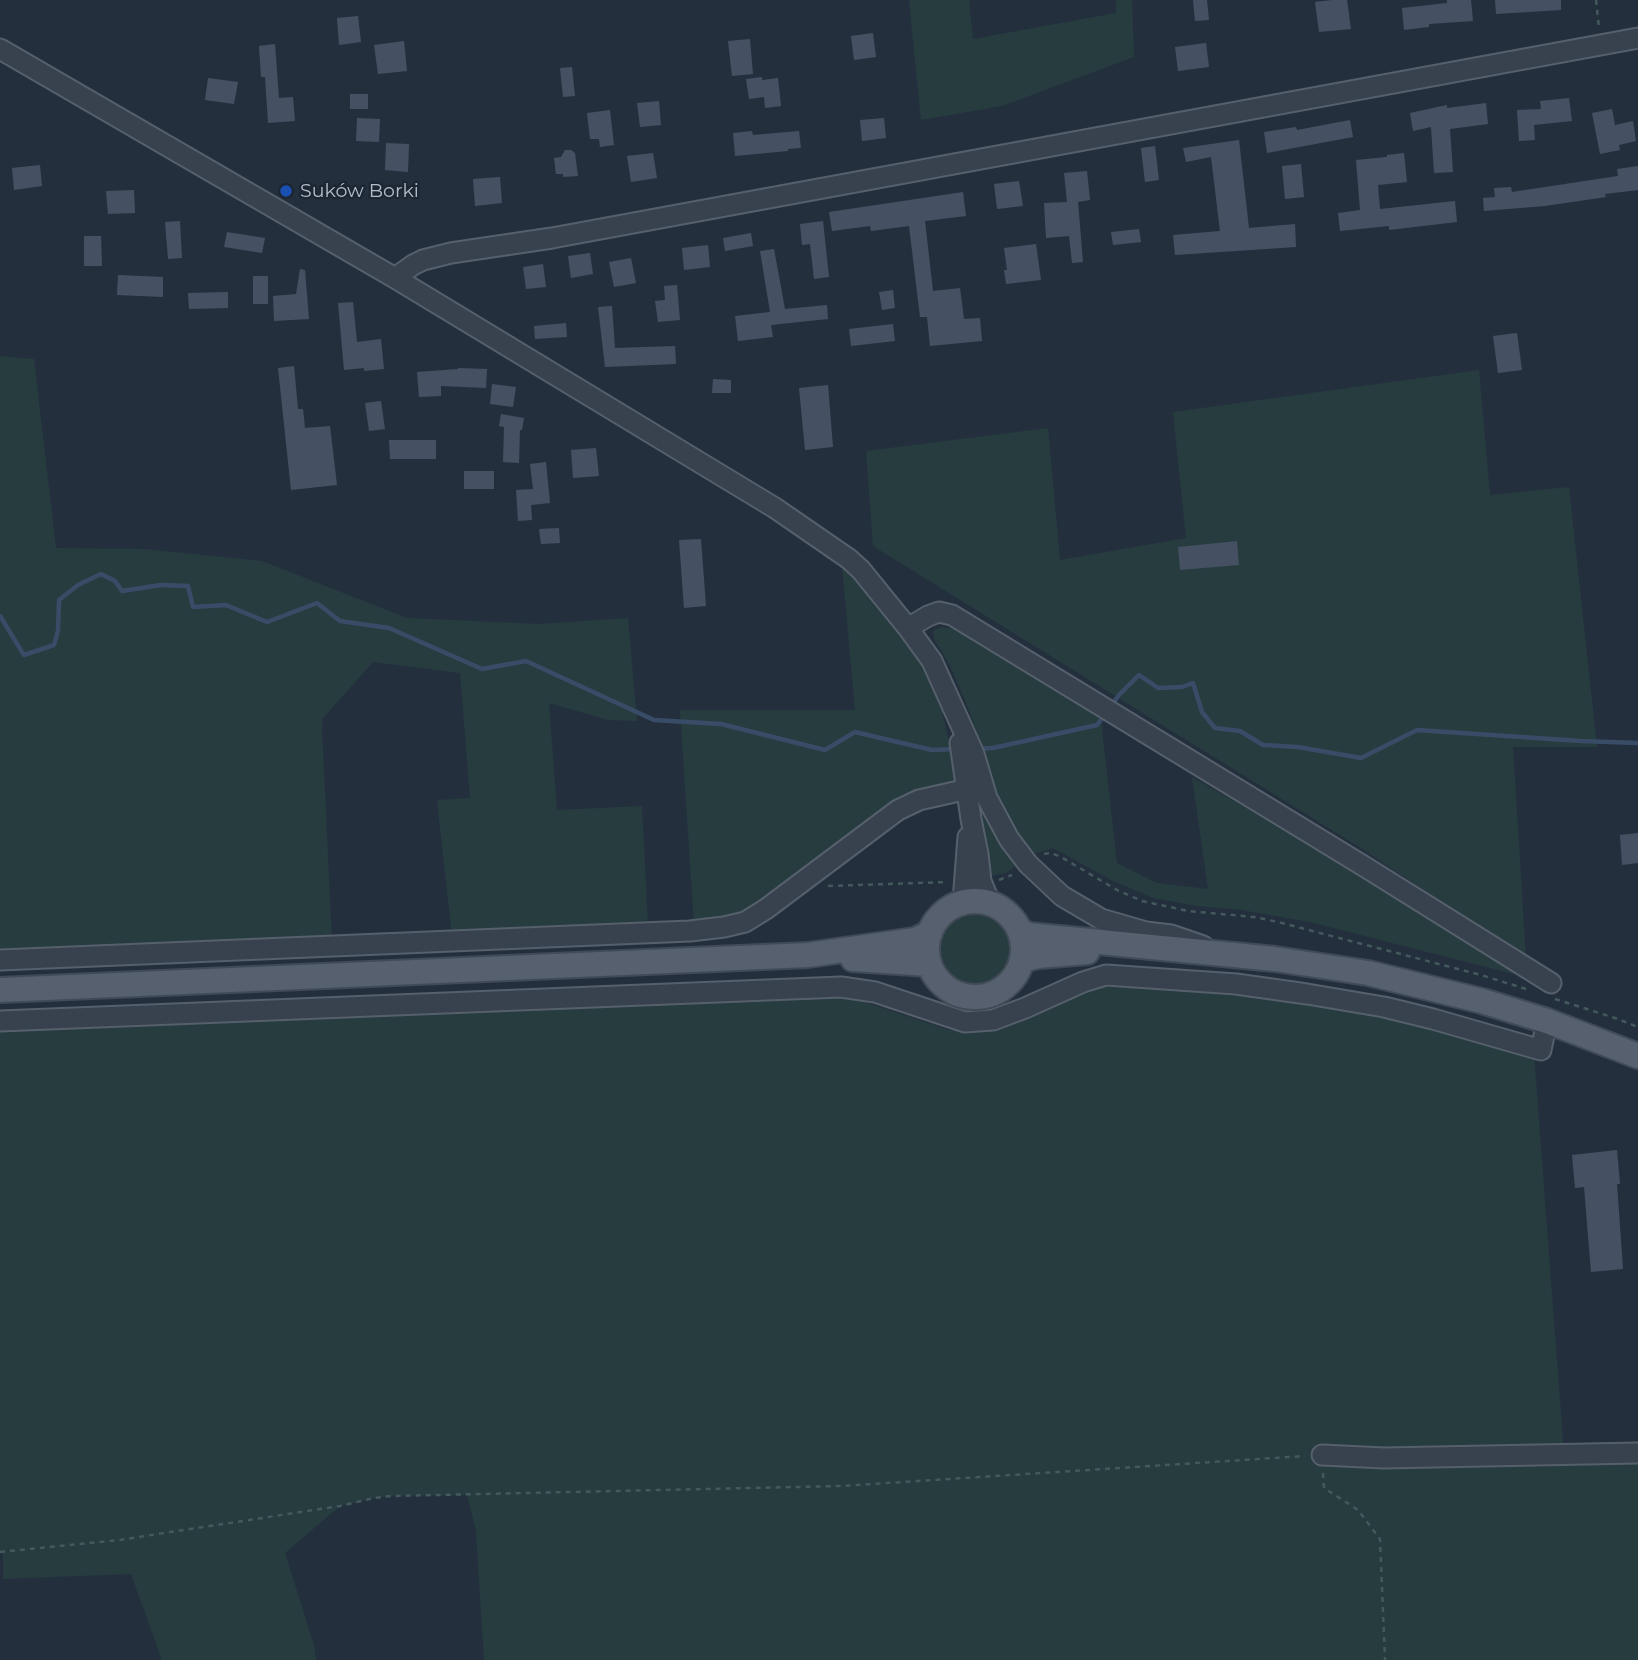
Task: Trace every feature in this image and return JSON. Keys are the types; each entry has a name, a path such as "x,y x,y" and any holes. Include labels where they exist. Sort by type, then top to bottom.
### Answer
{"main road":[{"path":"989,892 1016,922 1021,932 1022,960 1013,979 1006,986 987,996 967,996 948,989 940,982 929,964 927,943 935,922 942,914 962,902 976,901 989,892"},
{"path":"1021,932 1028,935 1275,958 1368,973 1482,1002 1551,1001 1638,1056"},
{"path":"0,990 808,955 915,940 930,933"},
{"path":"1022,960 1038,956 1146,947"},
{"path":"808,955 929,964"}],"street":[{"path":"395,278 423,260 452,253 565,235 1638,38"},
{"path":"0,49 395,278 797,522 849,559 861,570 932,661 987,798 1009,839 1028,864 1062,896 1101,919 1146,932 1171,935 1221,953"},
{"path":"0,1021 841,987 875,992 965,1022 993,1020 1106,975 1236,985 1371,1005 1433,1019 1541,1050 1551,1001 1362,865 952,615 939,612 908,628"},
{"path":"966,750 971,819 981,881 989,892"},
{"path":"0,960 690,931 724,927 745,922 766,909 898,810 919,800 968,792"},
{"path":"962,902 971,819"},
{"path":"1322,1455 1384,1458 1638,1453"}],"path":[{"path":"1596,0 1600,45"},
{"path":"1043,854 1051,853 1142,901 1188,911 1278,922 1529,990"},
{"path":"989,892 1002,879 1021,869"},
{"path":"805,880 818,887 946,882"},
{"path":"1551,1001 1638,1027"},
{"path":"0,1552 118,1540 391,1496 841,1486 1322,1455 1324,1488 1358,1510 1380,1539 1385,1660"}],"green space":[{"path":"909,0 969,0 973,39 1116,13 1116,0 1132,0 1134,57 1002,106 921,120"},
{"path":"0,356 34,359 56,548 144,549 262,561 407,618 539,624 628,618 637,721 608,720 549,703 557,810 642,806 648,927 452,936 437,800 470,798 460,673 373,662 323,718 332,941 0,952"},
{"path":"1479,370 1490,495 1569,487 1597,747 1513,747 1526,959 1364,850 873,546 866,451 1048,428 1060,560 1186,538 1173,412"},
{"path":"842,566 873,596 923,663 940,703 956,786 744,916 694,925 680,710 855,710"},
{"path":"942,627 955,629 1071,698 1101,720 1117,863 1157,883 1208,889 1192,777 1364,875 1525,977 1314,923 1153,898 1111,880 1053,848 1028,856 998,805 964,698 934,639 933,631"},
{"path":"980,803 1018,864 1006,873 990,876"},
{"path":"975,911 990,914 1002,922 1010,934 1013,949 1010,964 1002,976 990,984 975,987 960,984 948,976 940,964 937,949 940,934 948,922 960,914"},
{"path":"1107,986 1223,990 1368,1011 1534,1054 1564,1454 1638,1453 1638,1660 484,1660 476,1531 467,1495 391,1496 340,1506 285,1553 314,1645 316,1660 162,1660 131,1574 3,1579 3,1553 0,1552 0,1030 843,995 949,1030 975,1033"}],"building":[{"path":"1193,0 1207,0 1209,20 1195,21"},
{"path":"1347,0 1351,29 1319,32 1315,2"},
{"path":"1447,0 1471,0 1473,21 1429,24 1429,27 1404,30 1402,8 1447,3"},
{"path":"1495,0 1561,0 1561,10 1496,14"},
{"path":"358,16 361,42 339,45 337,18"},
{"path":"873,33 876,57 854,60 851,36"},
{"path":"750,39 753,74 732,76 728,41"},
{"path":"404,41 407,71 378,74 374,45"},
{"path":"1206,43 1209,67 1178,71 1175,47"},
{"path":"275,44 279,98 293,97 295,121 268,123 265,77 261,77 259,46"},
{"path":"572,67 575,96 563,97 560,68"},
{"path":"762,77 762,80 778,78 781,106 765,108 764,97 749,99 746,79"},
{"path":"208,78 238,82 234,104 205,100"},
{"path":"350,94 368,94 368,109 350,109"},
{"path":"1569,98 1572,121 1534,125 1535,140 1519,141 1517,110 1541,109 1540,101"},
{"path":"659,101 661,125 640,127 637,103"},
{"path":"1486,103 1488,124 1450,129 1453,172 1434,173 1431,127 1413,131 1410,113 1447,105 1447,108"},
{"path":"1612,109 1615,125 1633,121 1636,141 1619,145 1620,150 1600,154 1592,113"},
{"path":"610,110 614,145 600,147 599,139 590,139 587,113"},
{"path":"357,118 380,119 379,142 356,141"},
{"path":"884,118 886,138 862,141 860,120"},
{"path":"1350,120 1353,137 1267,153 1264,132 1296,127 1297,130"},
{"path":"752,131 753,135 799,131 801,148 735,156 733,133"},
{"path":"1239,140 1249,228 1295,224 1296,247 1175,255 1173,235 1220,231 1211,157 1186,162 1183,148"},
{"path":"386,143 409,144 408,172 385,170"},
{"path":"1155,146 1159,180 1145,182 1141,148"},
{"path":"565,150 575,153 578,176 563,177 563,174 556,174 554,158 561,157"},
{"path":"653,153 657,178 631,182 627,156"},
{"path":"1404,153 1407,182 1378,185 1380,209 1455,201 1457,222 1389,230 1389,226 1340,231 1338,213 1360,210 1356,160"},
{"path":"1301,164 1304,197 1285,199 1282,166"},
{"path":"40,165 42,186 14,190 12,168"},
{"path":"1638,166 1638,190 1545,206 1484,211 1483,198 1495,197 1494,188 1511,187 1512,192 1618,176 1617,169"},
{"path":"1087,171 1090,200 1078,202 1083,262 1072,263 1069,236 1046,238 1044,203 1067,202 1064,173"},
{"path":"500,177 502,203 475,206 473,179"},
{"path":"1019,181 1023,206 997,209 994,184"},
{"path":"134,190 135,213 108,214 106,191"},
{"path":"963,192 966,216 925,221 933,291 960,288 964,319 980,318 982,341 930,346 927,317 920,317 909,226 871,231 870,226 832,231 829,212"},
{"path":"180,221 182,258 168,259 165,222"},
{"path":"823,221 829,277 814,279 810,244 802,245 800,224"},
{"path":"1139,229 1141,242 1113,245 1111,232"},
{"path":"227,232 265,238 262,253 224,247"},
{"path":"751,233 753,246 725,251 723,238"},
{"path":"84,236 101,236 102,266 84,266"},
{"path":"1036,244 1041,280 1006,284 1004,248"},
{"path":"708,245 710,267 684,270 682,248"},
{"path":"774,249 785,309 827,305 828,319 771,325 773,337 738,341 735,316 770,312 760,251"},
{"path":"590,253 593,274 571,278 568,256"},
{"path":"631,258 636,283 614,287 609,262"},
{"path":"543,264 546,287 526,289 523,267"},
{"path":"300,269 305,270 309,319 274,321 273,296 296,294"},
{"path":"118,275 163,277 163,297 117,295"},
{"path":"253,276 268,276 268,304 253,304"},
{"path":"677,285 680,320 658,322 655,301 665,300 664,286"},
{"path":"893,290 895,308 882,310 879,292"},
{"path":"228,292 228,308 189,309 188,293"},
{"path":"353,302 357,342 381,339 384,369 344,370 338,303"},
{"path":"612,306 615,348 675,346 676,364 605,367 598,307"},
{"path":"566,323 567,337 535,339 534,326"},
{"path":"893,324 895,341 851,346 849,329"},
{"path":"1517,333 1522,370 1498,373 1493,336"},
{"path":"294,366 298,409 303,409 305,428 330,426 337,485 291,490 278,368"},
{"path":"458,368 487,369 486,388 441,386 441,396 419,397 417,372"},
{"path":"713,379 731,380 731,393 712,393"},
{"path":"492,384 516,387 513,407 490,404"},
{"path":"828,385 833,447 805,450 799,388"},
{"path":"381,401 385,429 369,431 365,403"},
{"path":"501,414 524,418 520,430 519,463 503,462 504,427 499,426"},
{"path":"389,440 436,440 436,459 390,459"},
{"path":"596,448 599,476 573,478 571,450"},
{"path":"546,462 550,503 531,505 532,520 518,521 516,490 533,489 530,464"},
{"path":"464,471 494,471 494,489 464,489"},
{"path":"559,528 560,543 541,544 539,529"},
{"path":"701,539 706,606 684,608 679,540"},
{"path":"1237,541 1239,565 1180,570 1178,547"},
{"path":"1638,833 1638,863 1622,865 1620,835"},
{"path":"1617,1150 1623,1269 1591,1272 1584,1187 1575,1188 1572,1155"}],"waterway":[{"path":"0,616 24,655 54,645 58,631 59,600 78,585 101,574 115,581 122,591 161,585 188,586 193,607 226,605 267,622 317,603 340,621 389,628 482,669 526,661 654,720 721,724 825,750 855,732 932,750 957,749"},
{"path":"1111,706 1139,675 1158,688 1182,687 1193,683 1202,712 1215,728 1240,731 1263,745 1298,747 1361,758 1417,730 1638,743"},
{"path":"976,749 993,748 1097,725 1106,713"}],"place":[{"name":"Suków Borki","path":"286,191"}]}
